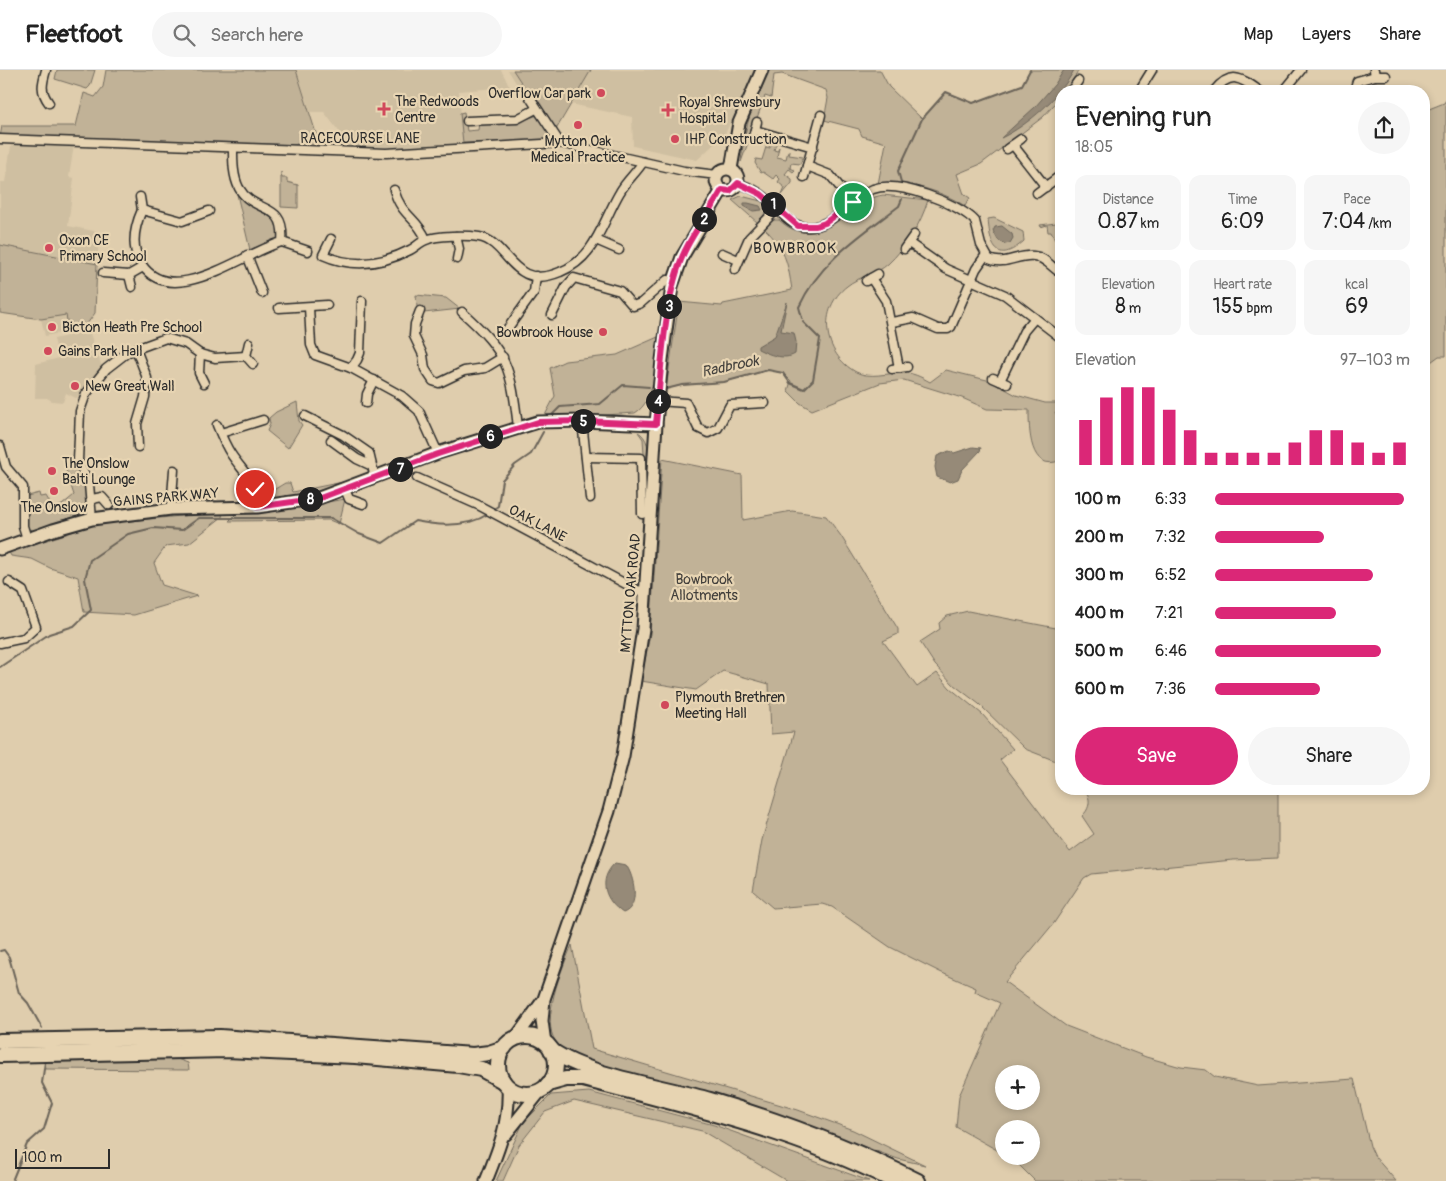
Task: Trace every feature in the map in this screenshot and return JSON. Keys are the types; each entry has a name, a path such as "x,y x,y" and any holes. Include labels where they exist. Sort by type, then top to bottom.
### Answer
{"highway":[{"path":"0,1041 220,1037 473,1055 489,1054 504,1048 515,1039 531,1036 568,1060 594,1070 712,1101 780,1124 841,1146 918,1181"},
{"path":"545,1086 554,1075 556,1065 548,1046"},
{"path":"504,1048 498,1064 505,1084"},
{"path":"0,1055 227,1050 285,1052 450,1064 481,1069 522,1093 533,1093 545,1086 566,1079 583,1079 710,1112 836,1156 894,1181"}],"main road":[{"path":"731,169 739,123 762,70"},
{"path":"723,169 731,169 737,174 738,183 730,191 722,190 716,182 717,175 723,169"},
{"name":"MYTTON OAK ROAD","path":"548,1046 542,1021 544,999 609,811 623,756 639,659 646,592 658,400 674,280 682,257 722,190"},
{"name":"GAINS PARK WAY","path":"0,549 92,519 171,509 257,507 320,498 438,454 518,427 546,422 582,421 656,424"},
{"name":"MYTTON OAK ROAD","path":"515,1039 544,999"},
{"path":"486,1181 504,1137 508,1114 505,1084"},
{"path":"504,1137 545,1086"}],"street":[{"path":"37,102 47,100 42,83 46,70"},
{"path":"1143,85 1152,70"},
{"path":"1289,85 1301,70"},
{"path":"1356,85 1357,81 1375,73 1386,76"},
{"path":"1219,85 1224,80 1232,78 1243,80 1251,85"},
{"path":"1076,85 1078,81"},
{"path":"529,96 560,143"},
{"path":"467,121 517,119 536,109"},
{"path":"804,177 821,115"},
{"path":"755,130 812,146"},
{"name":"RACECOURSE LANE","path":"0,138 234,149 386,153 560,143 643,162 717,175"},
{"path":"1020,139 1010,147 1046,187"},
{"path":"234,149 234,178 239,188 252,201 277,216 283,228 282,242"},
{"path":"140,197 142,210 134,240 136,252 143,267 159,280 180,283 192,282 267,246 282,242 348,264 370,263 398,256 426,239 482,233 517,268 536,276 553,275 574,265 588,253 619,194 643,162"},
{"path":"808,166 830,175 853,202"},
{"path":"1037,193 1055,180"},
{"path":"738,183 761,194 798,226 816,226 825,223 872,190 882,188 937,197 975,221 985,256"},
{"path":"394,190 394,205 422,230 426,239"},
{"path":"735,270 749,238 778,208"},
{"path":"142,210 182,221 209,211"},
{"path":"914,235 906,246 946,269 1005,295 1055,333"},
{"path":"456,236 459,249 457,259"},
{"path":"323,255 331,239"},
{"path":"596,240 619,250"},
{"path":"722,253 738,260"},
{"path":"247,255 262,293"},
{"path":"985,256 1000,262 1034,256 1041,258 1055,268"},
{"path":"892,322 913,318 938,329 948,329 976,269 985,256"},
{"path":"103,273 129,275 143,267"},
{"path":"129,275 132,287"},
{"path":"505,332 508,322 534,292 536,276"},
{"path":"552,315 566,287 574,278 620,291 633,306 641,303 667,280 674,280"},
{"path":"872,278 886,301 892,322 899,368"},
{"path":"351,368 360,352 362,302"},
{"path":"279,308 327,305"},
{"path":"309,307 311,345 315,355 351,368 402,396 419,411 438,454"},
{"path":"420,311 415,324 414,336 423,355 425,369 432,381 439,383 464,371 486,368 504,357"},
{"path":"461,324 465,315 504,357 513,386 518,427"},
{"path":"1000,381 1024,331 1035,318"},
{"path":"92,519 92,499 89,484 78,461 81,403 86,394 114,362 136,349 166,338 186,344 200,354 215,358 246,356"},
{"path":"246,356 249,343"},
{"path":"136,349 147,378 145,397 138,418 142,437 138,447"},
{"path":"200,354 199,373 204,383"},
{"path":"246,356 253,364"},
{"path":"366,403 364,393 374,380"},
{"path":"658,400 686,404 698,428 708,433 718,428 730,405 764,403"},
{"path":"305,416 343,435 369,453 370,465 375,478"},
{"path":"221,433 263,420"},
{"path":"582,421 590,498"},
{"path":"218,425 231,455 250,477 256,494 257,507"},
{"path":"331,440 357,459 370,465"},
{"path":"0,446 6,467 23,487 23,526 27,539"},
{"path":"586,457 641,458 642,514"},
{"path":"171,509 169,484 174,470"},
{"name":"OAK LANE","path":"416,478 491,512 637,590 646,592"},
{"path":"579,489 588,487"},
{"path":"345,489 349,499 363,504"},
{"path":"92,499 102,497 110,505"},
{"path":"0,642 24,638 36,627 23,591 8,582"}],"shaded area":[{"name":"The Redwoods Centre","path":"296,70 501,70 510,87 459,91 463,143 377,149 351,147 324,112 310,112"},
{"name":"Royal Shrewsbury Hospital","path":"508,70 755,70 725,134 697,160 633,146 632,117 566,103 557,131 535,95 526,99"},
{"path":"1064,70 1074,70 1064,85 1055,85 1055,97 1052,100 1022,126 1001,138 1035,107 1055,84"},
{"name":"Oxon CE Primary School","path":"12,141 74,145 69,177 74,178 68,226 99,232 95,313 84,328 45,336 41,319 0,313 0,182 5,182"},
{"path":"744,203 760,206 762,210 753,211 744,206"},
{"path":"1002,226 1012,234 1013,238 1010,243 1005,244 998,240 993,231 995,227"},
{"path":"787,302 781,331 794,333 796,342 795,354 786,357 771,355 758,349 758,346 775,336"},
{"path":"89,331 102,367 100,374 83,395 76,398 66,393 63,402 52,401 47,398 35,398 36,364 59,358 54,339"},
{"path":"973,447 981,448 962,470 958,479 950,482 937,477 935,467 937,456 949,451 954,453"},
{"path":"615,863 626,865 633,883 634,898 632,905 629,910 623,913 612,903 606,890 606,876"}],"green space":[{"path":"57,70 95,70 90,86 87,89 55,79"},
{"path":"106,70 296,70 320,146 309,146 307,138 301,138 296,145 0,137 2,126 76,126 84,93 95,97 103,87"},
{"path":"513,70 591,70 554,133"},
{"path":"769,70 880,70 889,87 922,119 946,92 973,103 1022,85 1030,70 1079,70 1070,85 1055,85 1055,104 1043,117 981,164 957,174 964,194 970,198 965,206 945,195 912,185 878,184 886,143 862,136 859,129 824,120 828,98 826,90 782,74 774,75 771,98 765,96 741,162 750,114"},
{"path":"1446,100 1446,356 1439,356 1430,363 1430,109 1444,103"},
{"path":"464,112 467,131 478,130 479,123 517,122 538,115 553,137 551,140 463,143 460,113"},
{"path":"766,137 777,141 774,150 777,151 779,147 777,157 786,159 788,151 790,151 789,155 803,157 800,164 791,163 790,168 795,170 793,172 789,169 785,174 792,179 792,183 782,195 785,188 778,182 780,179 776,175 773,179 763,172 761,173 755,163 756,159 762,160 766,147 770,148 770,146 764,144"},
{"path":"281,172 282,178 287,178 287,182 298,185 298,208 281,207"},
{"path":"236,190 247,203 274,219 280,234 277,240 250,250"},
{"path":"883,195 928,200 917,226 907,243 895,257 883,268 847,286 837,296 831,307 828,319 828,331 836,354 845,364 861,374 909,373 930,382 946,370 991,381 1016,395 1045,403 1055,403 1055,462 1050,463 1042,461 1037,455 1031,438 1029,410 987,409 962,398 904,380 880,383 812,410 800,403 788,391 791,381 783,373 769,370 724,382 682,385 666,389 679,302 722,306 723,304 792,290 789,272 781,249 764,228 773,220 779,220 794,230 808,233 820,230 869,199"},
{"path":"741,196 761,201 768,206 768,209 758,223 732,200"},
{"path":"994,218 1023,232 1024,241 1007,252 1001,252 996,249 991,237 988,219"},
{"path":"1055,223 1055,240 1051,232 1048,232 1047,225 1041,227 1040,225"},
{"path":"0,245 97,264 95,313 84,328 69,331 66,315 41,319 0,313"},
{"path":"416,295 446,298 460,309 424,313 417,307"},
{"path":"658,337 654,379 651,389 642,407 635,413 543,419 555,396 550,368 565,361 617,355"},
{"path":"297,402 299,421 302,425 288,448 267,431 270,424 269,418 276,412"},
{"path":"638,432 644,437 649,453 647,501 643,439"},
{"name":"Bowbrook Allotments","path":"662,459 742,475 743,520 792,511 826,516 841,536 898,629 898,634 883,641 917,687 937,673 950,688 982,714 1013,749 1000,760 1070,852 1094,834 1082,816 1087,810 1089,803 1088,795 1278,795 1278,858 1233,860 1091,874 1084,878 1054,923 1005,982 1066,1026 1146,1057 1181,1067 1206,1070 1215,1077 1258,1086 1354,1079 1370,1146 1375,1157 1396,1181 1035,1181 1019,1165 1040,1165 1040,1120 995,1120 995,1149 956,1127 959,1096 1000,1003 975,992 976,988 890,947 832,907 822,904 773,908 753,891 762,840 794,732 771,734 769,684 723,671 696,690 641,681 650,634"},
{"path":"76,463 88,486 87,512 83,517 64,519 33,530 27,529 27,496 39,493 40,497 46,496 53,508 62,505 74,495 65,468"},
{"path":"348,481 302,496 269,501 262,497 285,483 290,483 293,492"},
{"path":"345,499 339,524 329,520 229,521 237,513 287,509"},
{"path":"223,512 222,517 189,543 166,546 154,563 162,585 197,596 134,615 84,612 78,577 50,568 32,559 11,556 9,552 97,524"},
{"path":"968,611 1055,628 1055,761 1025,749 979,704 954,685 935,665 920,642 940,629 939,623 947,616"},
{"path":"572,945 592,1049 798,1110 853,1130 925,1165 898,1159 775,1114 593,1063 568,1053 556,1042 550,1021 551,1008 558,980"},
{"path":"177,1059 188,1063 189,1070 46,1069 45,1062"},
{"path":"589,1092 714,1125 869,1181 787,1181 702,1131 574,1101 545,1112 519,1145 503,1181 496,1181 523,1123 551,1095"}],"waterway":[{"name":"Radbrook","path":"901,182 898,171 922,119 946,92 973,103 1022,85 1030,70"},
{"name":"Radbrook","path":"802,318 799,307 818,276 842,250 899,206 902,199"},
{"name":"Radbrook","path":"666,389 682,385 724,382 768,370 783,373 790,383 804,389 813,380 820,339 803,322"},
{"name":"Radbrook","path":"549,418 560,407 600,404 623,385 649,387"},
{"name":"Radbrook","path":"494,509 498,506 502,480 515,465 531,454 543,432"},
{"name":"Radbrook","path":"0,667 49,634 74,626 91,610 85,579 90,560 128,534 153,528 182,530 199,518 331,518 359,534 383,543 415,521 453,525 471,522 488,514"},
{"name":"Radbrook","path":"0,951 4,950 9,957 19,993 28,1003 42,1028"},
{"name":"Radbrook","path":"12,1181 27,1144 44,1129 52,1103 42,1083 45,1062"}],"place":[{"name":"Overflow Car park","path":"601,93"},
{"name":"The Redwoods Centre","path":"384,109"},
{"name":"Royal Shrewsbury Hospital","path":"668,110"},
{"name":"Mytton Oak Medical Practice","path":"578,125"},
{"name":"IHP Construction","path":"675,139"},
{"name":"Oxon CE Primary School","path":"49,248"},
{"name":"Bicton Heath Pre School","path":"52,327"},
{"name":"Bowbrook House","path":"603,332"},
{"name":"Gains Park Hall","path":"48,351"},
{"name":"New Great Wall","path":"75,386"},
{"name":"The Onslow Balti Lounge","path":"52,471"},
{"name":"The Onslow","path":"54,491"},
{"name":"Plymouth Brethren Meeting Hall","path":"665,705"}],"district":[{"name":"BOWBROOK","path":"795,248"}],"route":[{"path":"255,489 257,507 320,498 438,454 538,422 582,421 656,424 672,286 682,257 722,190 730,191 738,183 753,189 776,206 792,222 798,226 806,227 825,223 853,202"}]}
